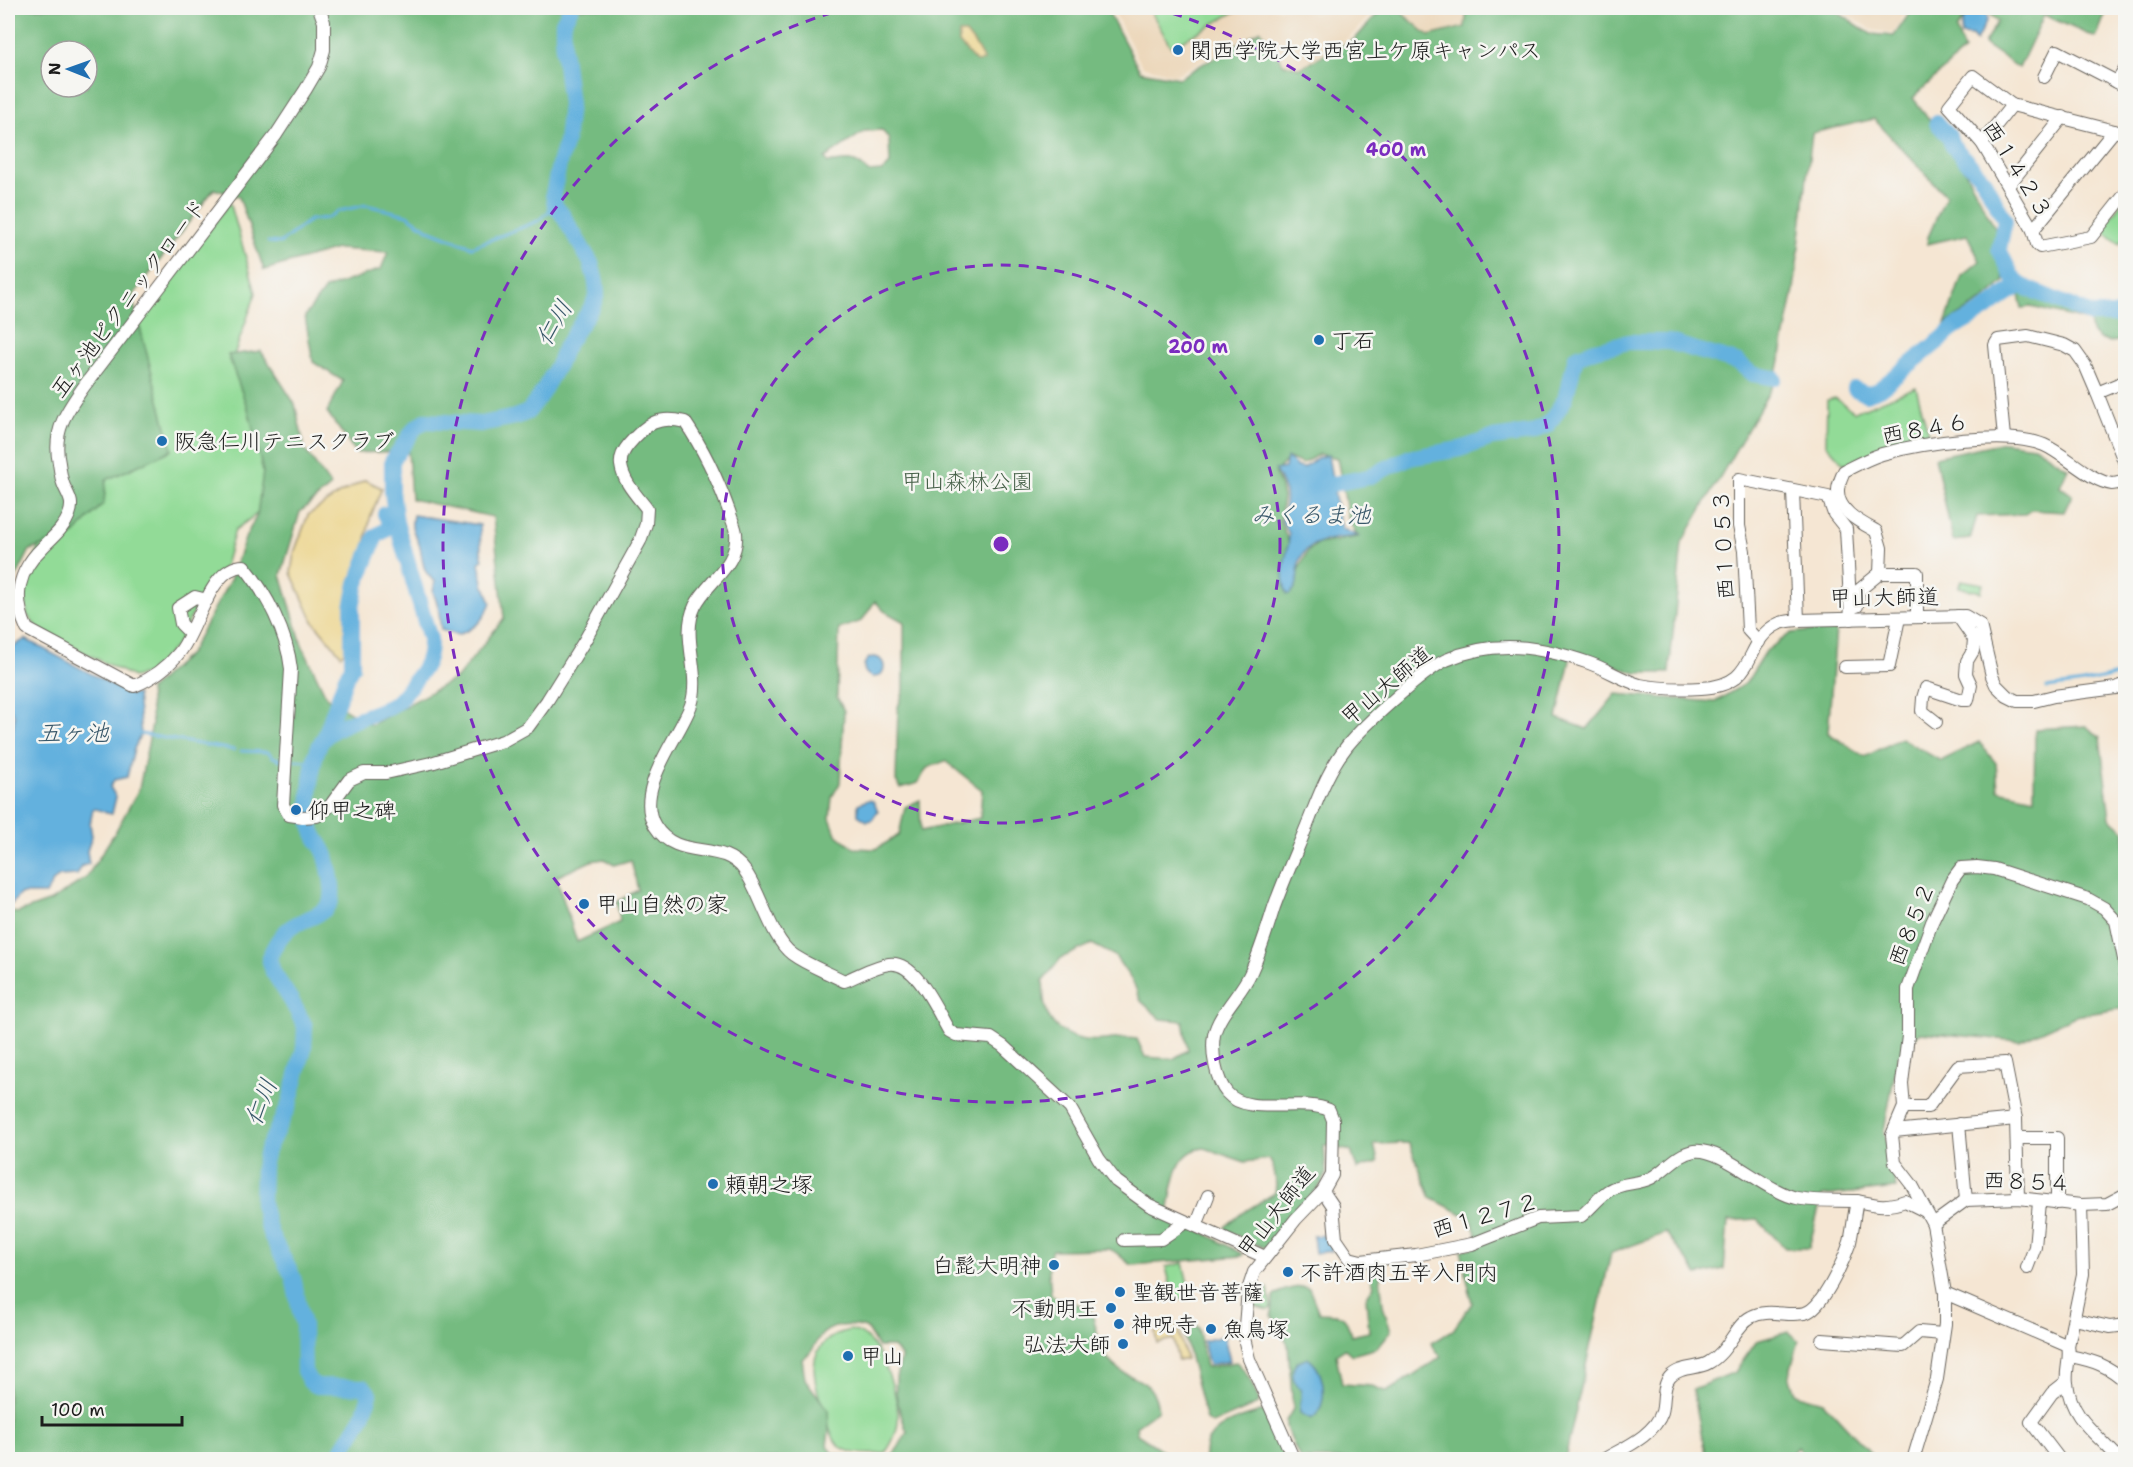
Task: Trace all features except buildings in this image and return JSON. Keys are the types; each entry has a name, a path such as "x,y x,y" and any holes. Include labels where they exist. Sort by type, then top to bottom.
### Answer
{"street":[{"name":"五ヶ池ピクニックロード","path":"319,8 324,22 324,50 319,67 306,89 276,135 71,405 58,431 56,448 64,485 71,496 70,514 61,529 36,553 19,585 20,615 27,629 134,686 148,680 163,669 180,652 207,600 225,573 235,566 244,566 254,578 282,631 289,656 291,669 283,805 289,815 317,816 330,806 349,780 358,776 386,773 431,763 504,741 528,727 585,640 640,541 646,524 647,509 628,483 621,464 624,451 641,429 655,422 672,419 685,422 720,485 736,536 729,564 695,605 689,622 695,686 691,705 663,758 650,796 649,811 656,827 671,841 688,849 718,852 732,859 745,870 782,942 792,953 844,981 888,964 902,965 914,973 949,1031 956,1035 991,1038 1004,1046 1070,1108 1099,1159 1116,1181 1149,1205 1191,1224"},
{"path":"2044,77 2057,51 2121,85 2126,68"},
{"name":"西１４２３","path":"2120,132 2012,105 1973,76 1949,106 1982,143 2034,230 2037,244 2040,247 2091,237 2126,193"},
{"path":"1982,143 2012,105"},
{"path":"2008,186 2063,117"},
{"path":"2034,230 2120,132"},
{"path":"2004,437 1995,345 1998,340 2028,336 2064,345 2075,351 2085,365 2126,466"},
{"path":"2097,393 2126,381"},
{"name":"西８４６","path":"1880,573 1881,548 1876,531 1849,515 1842,504 1838,490 1844,471 1880,455 1920,446 2004,437 2025,439 2046,446 2091,475 2112,484 2126,481"},
{"name":"西１０５３","path":"1759,642 1748,630 1744,552 1739,526 1739,478 1828,497 1834,514 1846,529 1856,618"},
{"path":"1793,491 1798,620"},
{"path":"1856,618 1858,591 1880,573 1917,573 1917,617"},
{"path":"190,633 181,624 178,608 195,597 207,600"},
{"path":"1936,722 1922,711 1926,688 1968,700 1971,685 1965,674 1967,661 1974,651 1974,639 1958,616"},
{"name":"甲山大師道","path":"1294,1460 1249,1359 1244,1338 1248,1290 1254,1272 1296,1219 1323,1191 1332,1175 1333,1120 1329,1110 1318,1105 1255,1105 1236,1100 1227,1093 1219,1079 1214,1034 1250,975 1326,780 1347,746 1375,717 1443,662 1476,649 1499,646 1522,646 1590,663 1642,685 1719,687 1735,679 1745,669 1759,642 1777,625 1798,620 1965,616 1980,625 1996,685 2007,696 2017,701 2034,701 2054,696 2116,688 2126,684"},
{"path":"1845,667 1888,666 1899,618"},
{"name":"西８５２","path":"1913,1460 1937,1379 1943,1334 1945,1293 1932,1224 1912,1185 1894,1163 1892,1135 1904,1107 1902,1083 1908,1036 1908,989 1932,922 1952,880 1961,868 1994,869 2088,899 2104,908 2116,921 2126,977"},
{"path":"1904,1107 1928,1107 1958,1066 2005,1063 2018,1138 2018,1198"},
{"path":"1894,1131 2016,1119"},
{"path":"1959,1124 1966,1200"},
{"path":"2018,1138 2057,1138 2057,1203"},
{"name":"西１２７２","path":"1323,1191 1333,1206 1336,1239 1349,1258 1361,1261 1416,1255 1472,1244 1538,1218 1581,1216 1607,1191 1622,1184 1653,1177 1674,1160 1692,1151 1715,1155 1775,1190 1797,1198 1857,1201 1879,1206 1892,1206 1905,1201 1925,1211"},
{"name":"西８５４","path":"1932,1224 1966,1200 2018,1198 2081,1205 2107,1204 2126,1194"},
{"path":"1124,1240 1161,1239 1191,1224 1208,1196"},
{"path":"1603,1460 1644,1435 1656,1424 1662,1411 1666,1385 1670,1377 1679,1371 1707,1364 1717,1357 1728,1345 1744,1320 1763,1313 1807,1312 1825,1297 1850,1242 1857,1201"},
{"path":"2027,1268 2035,1247 2039,1202"},
{"path":"2081,1205 2083,1274 2069,1351 2067,1382 2073,1408 2082,1422 2120,1460"},
{"path":"1191,1224 1265,1257"},
{"path":"1945,1293 2069,1351 2112,1368 2126,1382"},
{"path":"2074,1319 2110,1327 2126,1325"},
{"path":"1822,1340 1904,1346 1919,1332 1943,1334"},
{"path":"2061,1460 2031,1422 2052,1393 2067,1382"}],"shaded area":[{"name":"関西学院大学西宮上ケ原キャンパス","path":"1112,8 1377,8 1350,37 1300,68 1284,64 1261,30 1175,75 1142,66"},
{"path":"1406,8 1467,8 1465,27 1429,36 1404,14"},
{"path":"1836,8 1908,8 1894,33 1872,30"}],"green space":[{"name":"甲山森林公園","path":"8,8 1106,8 1140,71 1179,78 1261,30 1283,64 1300,68 1355,39 1383,8 1396,8 1429,36 1465,27 1467,8 1831,8 1871,34 1894,36 1913,8 1970,8 1956,30 1964,50 1913,98 1957,156 1996,230 2004,282 1981,302 1945,324 1962,276 1980,261 1967,235 1927,244 1946,196 1874,119 1812,133 1794,290 1776,380 1682,543 1669,673 1636,673 1572,651 1557,718 1587,729 1616,694 1715,702 1746,683 1766,651 1791,633 1836,628 1828,733 1865,757 1901,738 1941,761 1979,742 1996,763 1998,790 2034,798 2035,729 2086,726 2100,738 2110,818 2125,831 2125,1008 2075,1016 2020,1041 1920,1032 1898,1056 1884,1130 1896,1188 1822,1196 1809,1248 1785,1248 1757,1219 1728,1221 1724,1269 1698,1275 1666,1233 1611,1253 1565,1459 1300,1459 1286,1427 1286,1421 1293,1409 1288,1345 1272,1316 1273,1297 1290,1289 1309,1288 1319,1313 1345,1318 1351,1336 1369,1332 1366,1298 1374,1286 1368,1267 1379,1266 1383,1305 1391,1331 1377,1348 1352,1355 1345,1349 1336,1355 1342,1384 1372,1386 1387,1392 1441,1357 1431,1343 1453,1330 1472,1303 1461,1250 1481,1246 1470,1218 1431,1198 1409,1143 1374,1144 1378,1162 1357,1169 1351,1151 1324,1145 1326,1174 1322,1183 1268,1247 1262,1247 1227,1231 1225,1227 1242,1213 1275,1193 1275,1175 1269,1159 1245,1162 1204,1148 1186,1156 1176,1173 1168,1213 1243,1254 1242,1256 1132,1265 1109,1249 1052,1250 1048,1260 1051,1294 1091,1311 1100,1342 1108,1359 1122,1372 1145,1383 1151,1389 1158,1410 1136,1426 1137,1434 1162,1450 1168,1459 889,1459 907,1432 896,1392 896,1376 901,1356 893,1347 878,1347 866,1328 839,1326 822,1335 802,1359 805,1379 828,1410 827,1445 833,1453 855,1459 8,1459 8,910 17,913 51,901 86,878 114,834 139,789 152,724 149,690 190,653 230,580 246,536 257,515 263,472 249,412 228,355 261,351 295,404 305,450 331,486 300,512 281,575 302,645 327,698 371,725 458,677 504,618 493,517 411,499 408,451 356,453 327,412 343,381 313,362 305,316 325,289 381,269 388,252 337,249 264,270 239,197 214,189 132,297 172,450 106,480 104,503 74,534 30,550 8,594","holes":["882,130 889,139 890,164 883,171 868,172 854,162 828,163 825,158 865,131","1319,454 1337,458 1349,521 1358,537 1317,544 1307,552 1294,579 1289,543 1280,521 1283,497 1275,473 1289,458 1302,464","875,601 884,611 904,622 904,690 898,707 896,781 901,788 918,783 927,768 945,761 982,790 980,818 921,831 920,800 905,807 899,835 876,849 854,848 836,834 830,818 832,797 840,783 844,711 837,697 839,629 862,621","604,859 614,865 631,860 638,890 617,902 620,922 577,942 556,877 591,861","1092,944 1115,956 1133,982 1141,1001 1161,1019 1183,1021 1188,1050 1173,1059 1145,1057 1137,1039 1085,1040 1059,1029 1048,1015 1044,1002 1043,981 1061,958"]},
{"path":"1149,8 1242,8 1171,47"},
{"path":"1981,8 2105,8 2105,15 2096,38 2044,15 2019,68 1984,44 1998,21"},
{"path":"2125,198 2125,237 2120,244 2101,230"},
{"name":"阪急仁川テニスクラブ","path":"230,202 256,293 233,358 268,473 262,510 235,530 225,566 202,596 176,646 147,674 133,677 39,630 27,615 25,588 89,389"},
{"path":"2018,290 2028,291 2099,320 2125,317 2125,339 2112,342 2101,340 2093,333 2089,321 2031,307 2022,308"},
{"path":"1916,387 1929,437 1893,445 1844,464 1826,444 1827,400 1835,398 1855,412"},
{"path":"2004,442 2034,446 2068,468 2060,486 2072,495 2064,512 2031,510 2025,514 1977,516 1970,539 1953,541 1935,457"},
{"path":"1961,580 1983,584 1981,592 1959,587"},
{"path":"1183,1263 1191,1296 1174,1300 1166,1267"},
{"path":"1268,1288 1271,1308 1268,1310 1255,1306 1253,1294"},
{"path":"1194,1325 1198,1327 1206,1367 1236,1362 1250,1380 1259,1400 1258,1404 1212,1424 1206,1420 1183,1330"},
{"path":"850,1330 858,1332 870,1341 882,1360 895,1394 898,1425 885,1453 855,1453 839,1446 831,1433 817,1390 814,1364 817,1353 823,1344 834,1336"},
{"path":"1788,1332 1799,1341 1789,1375 1795,1394 1823,1402 1876,1459 1806,1459 1797,1447 1787,1459 1706,1459 1693,1389 1735,1372 1757,1341"},
{"path":"1264,1411 1268,1413 1288,1460 1204,1460 1206,1445 1216,1431 1231,1422"}],"sand":[{"path":"959,33 966,33 984,61 976,62 959,43"},
{"path":"365,480 382,488 370,518 364,550 352,584 346,634 348,649 341,655 313,621 291,573 294,553 308,515"},
{"path":"1177,1325 1186,1359 1178,1361 1173,1339 1157,1343 1155,1332"}],"water":[{"path":"1973,8 1981,9 1988,18 1976,41 1972,36 1961,35 1964,20"},
{"name":"みくるま池","path":"1328,455 1339,520 1343,529 1358,536 1320,542 1305,551 1300,559 1296,585 1290,594 1287,594 1283,569 1289,534 1282,521 1285,494 1275,470 1285,468 1287,457 1297,467 1304,468 1317,458"},
{"path":"413,515 480,525 483,559 479,563 484,587 491,603 478,623 458,635 441,630 438,606 433,592 435,581 424,566 420,547 412,529"},
{"name":"五ヶ池","path":"25,639 131,695 137,694 141,734 134,749 127,777 114,780 110,787 116,797 112,814 93,809 90,824 92,836 87,851 89,864 82,866 77,875 59,876 46,894 20,894 12,904 8,903 8,745 14,714 8,706 8,650"},
{"path":"870,657 878,657 884,663 884,671 878,677 870,677 864,671 864,663"},
{"path":"868,800 873,801 878,811 872,820 867,821 858,815 858,804"},
{"path":"1331,1235 1332,1251 1315,1253 1313,1236"},
{"path":"1224,1336 1230,1361 1209,1365 1203,1341"},
{"path":"1307,1358 1318,1370 1323,1388 1321,1406 1311,1419 1300,1413 1301,1391 1293,1376 1295,1365"}],"waterway":[{"name":"仁川","path":"336,1460 363,1416 370,1395 364,1387 317,1386 310,1382 304,1371 303,1326 293,1277 270,1233 262,1204 263,1167 267,1150 289,1105 304,1048 305,1026 273,972 269,958 286,931 324,910 332,897 325,852 313,832 311,819 311,782 319,746 324,738 339,727 397,702 427,661 430,639 396,522 392,492 392,461 415,428 425,421 481,424 516,417 528,412 540,396 559,363 564,349 593,305 597,293 591,263 555,206 553,194 566,142 570,104 563,47 563,22 571,8"},
{"path":"1937,123 1949,136 1952,145 1983,179 2005,220 1999,249 2012,277 2022,286 2092,315 2114,315 2126,311"},
{"path":"268,242 280,243 310,220 327,218 339,211 366,205 407,215 429,230 472,247 538,221 555,206"},
{"path":"1855,389 1866,394 1878,390 1953,329 2012,290 2022,286"},
{"path":"1333,484 1368,477 1408,458 1460,449 1492,438 1531,433 1548,425 1565,399 1576,357 1628,342 1669,342 1739,363 1752,374 1774,378"},
{"name":"仁川","path":"324,739 346,677 352,667 352,607 357,583 376,536 392,526 385,514"},
{"path":"2047,688 2084,683 2126,673"},
{"path":"141,734 234,750"},
{"path":"241,751 268,752 281,760"},
{"path":"291,760 311,761 316,758"}],"place":[{"name":"関西学院大学西宮上ケ原キャンパス","path":"1178,50"},
{"name":"丁石","path":"1319,340"},
{"name":"阪急仁川テニスクラブ","path":"162,441"},
{"name":"仰甲之碑","path":"296,810"},
{"name":"甲山自然の家","path":"584,904"},
{"name":"頼朝之塚","path":"713,1184"},
{"name":"白髭大明神","path":"1054,1265"},
{"name":"不許酒肉五辛入門内","path":"1288,1272"},
{"name":"聖観世音菩薩","path":"1120,1292"},
{"name":"不動明王","path":"1111,1308"},
{"name":"神呪寺","path":"1119,1324"},
{"name":"魚鳥塚","path":"1211,1329"},
{"name":"弘法大師","path":"1123,1344"},
{"name":"甲山","path":"848,1356"}]}
